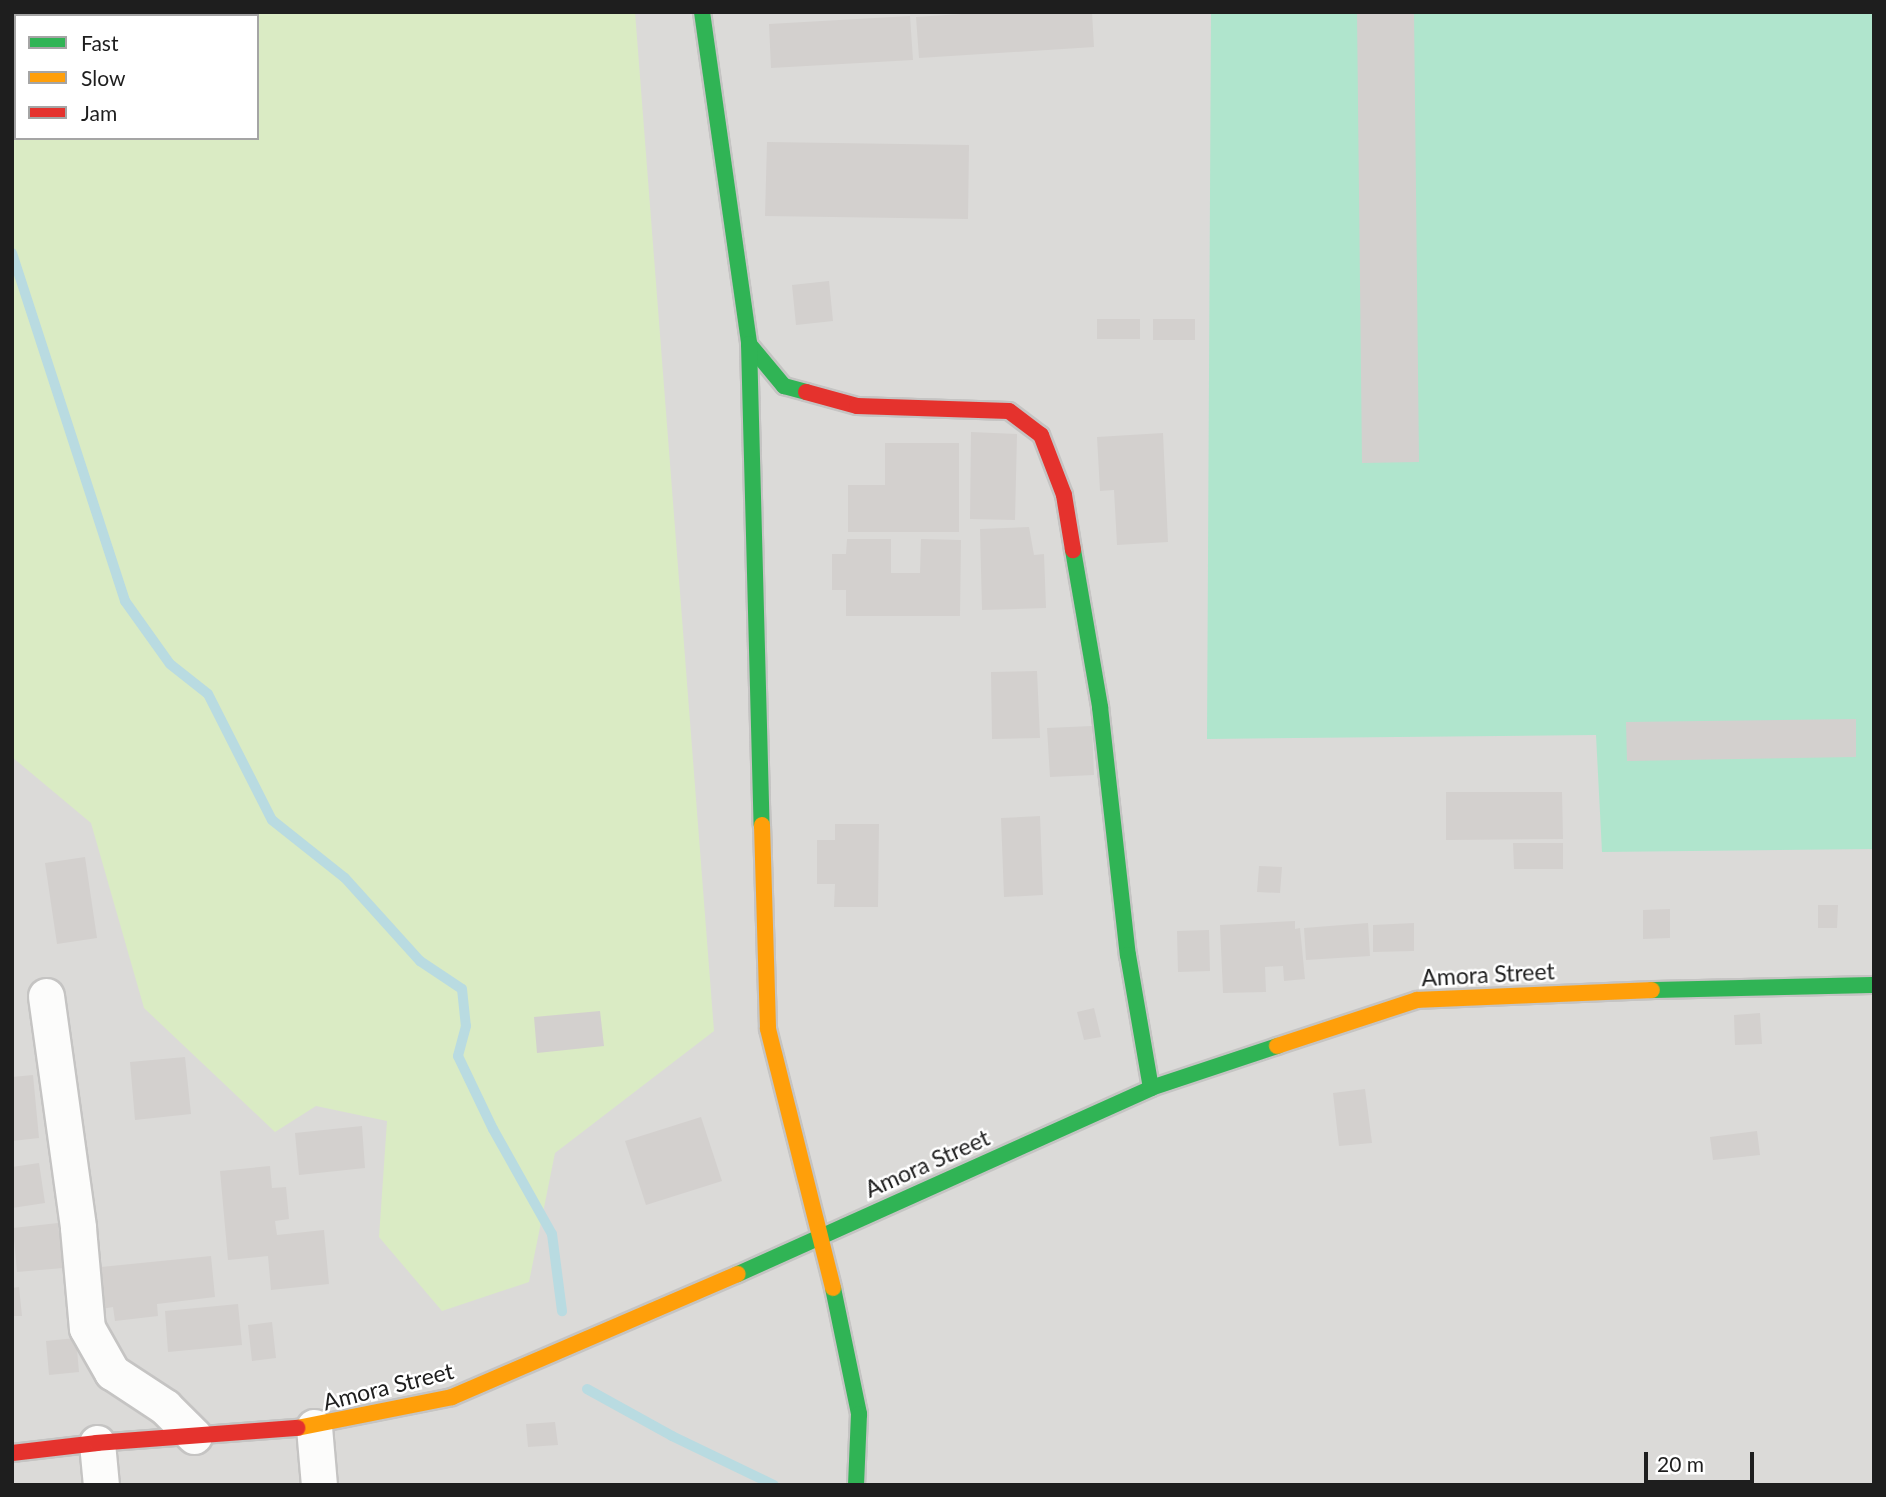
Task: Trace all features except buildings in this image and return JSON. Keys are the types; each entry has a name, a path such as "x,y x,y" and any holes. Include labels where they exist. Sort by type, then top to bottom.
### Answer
{"street":[{"path":"702,12 748,344 768,1029 822,1235 859,1414 856,1485"},
{"path":"748,344 784,386 857,406 1009,411 1041,435 1064,495 1096,681 1128,955 1151,1088"},
{"name":"Amora Street","path":"12,1453 97,1443 314,1427 452,1397 704,1290 1151,1088 1417,1000 1545,993 1874,985"},
{"path":"46,996 78,1228 87,1328 112,1372 165,1407 194,1436"},
{"path":"314,1427 319,1485"},
{"path":"97,1443 101,1485"}],"shaded area":[{"path":"12,12 1874,12 1874,1485 12,1485"}],"green space":[{"path":"12,12 635,12 714,1031 555,1153 529,1282 442,1311 379,1237 387,1121 316,1106 275,1132 144,1008 91,823 12,757"},
{"path":"1211,12 1874,12 1874,849 1602,852 1596,735 1207,739"}],"waterway":[{"path":"12,253 125,601 170,664 208,694 272,820 345,878 420,961 462,989 466,1026 458,1056 493,1129 552,1234 562,1311"},
{"path":"587,1389 672,1436 774,1485"}],"traffic: fast":[{"path":"702,12 749,344 784,386 806,392"},
{"path":"749,344 762,825"},
{"path":"1073,550 1100,707 1128,955 1151,1088"},
{"path":"1652,990 1874,985"},
{"path":"738,1274 1151,1088 1277,1046"},
{"path":"833,1288 859,1414 856,1485"}],"traffic: slow":[{"path":"762,825 768,1029 833,1288"},
{"path":"1277,1046 1417,1000 1652,990"},
{"path":"297,1428 452,1397 738,1274"}],"traffic: jam":[{"path":"806,392 857,406 1009,411 1041,435 1064,495 1073,550"},
{"path":"12,1453 97,1443 297,1428"}]}
